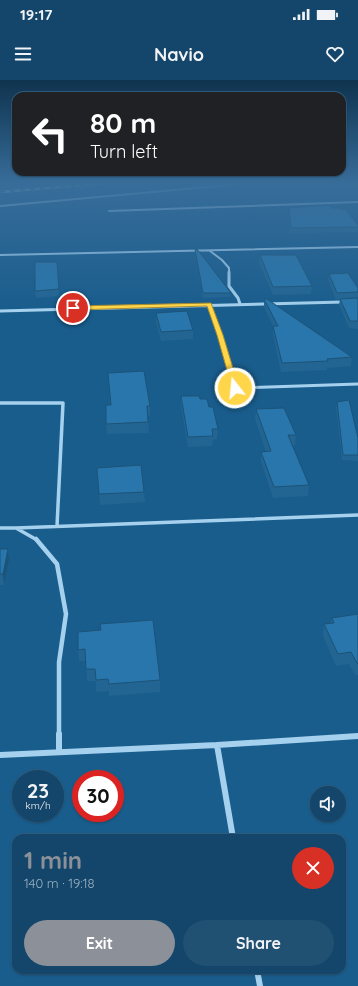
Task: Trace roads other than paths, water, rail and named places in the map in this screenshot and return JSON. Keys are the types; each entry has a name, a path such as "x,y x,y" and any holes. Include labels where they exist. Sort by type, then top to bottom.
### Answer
{"street":[{"path":"0,255 358,247"},
{"path":"210,250 229,268 230,286 240,304"},
{"path":"0,311 350,302"},
{"path":"209,305 220,335 235,388 358,384"},
{"path":"0,403 63,403 57,526"},
{"path":"0,528 358,515"},
{"path":"16,528 37,540 57,564 66,614 59,662 59,752"},
{"path":"0,755 216,745 358,736"},
{"path":"216,745 232,834"},
{"path":"258,974 260,986"}]}
